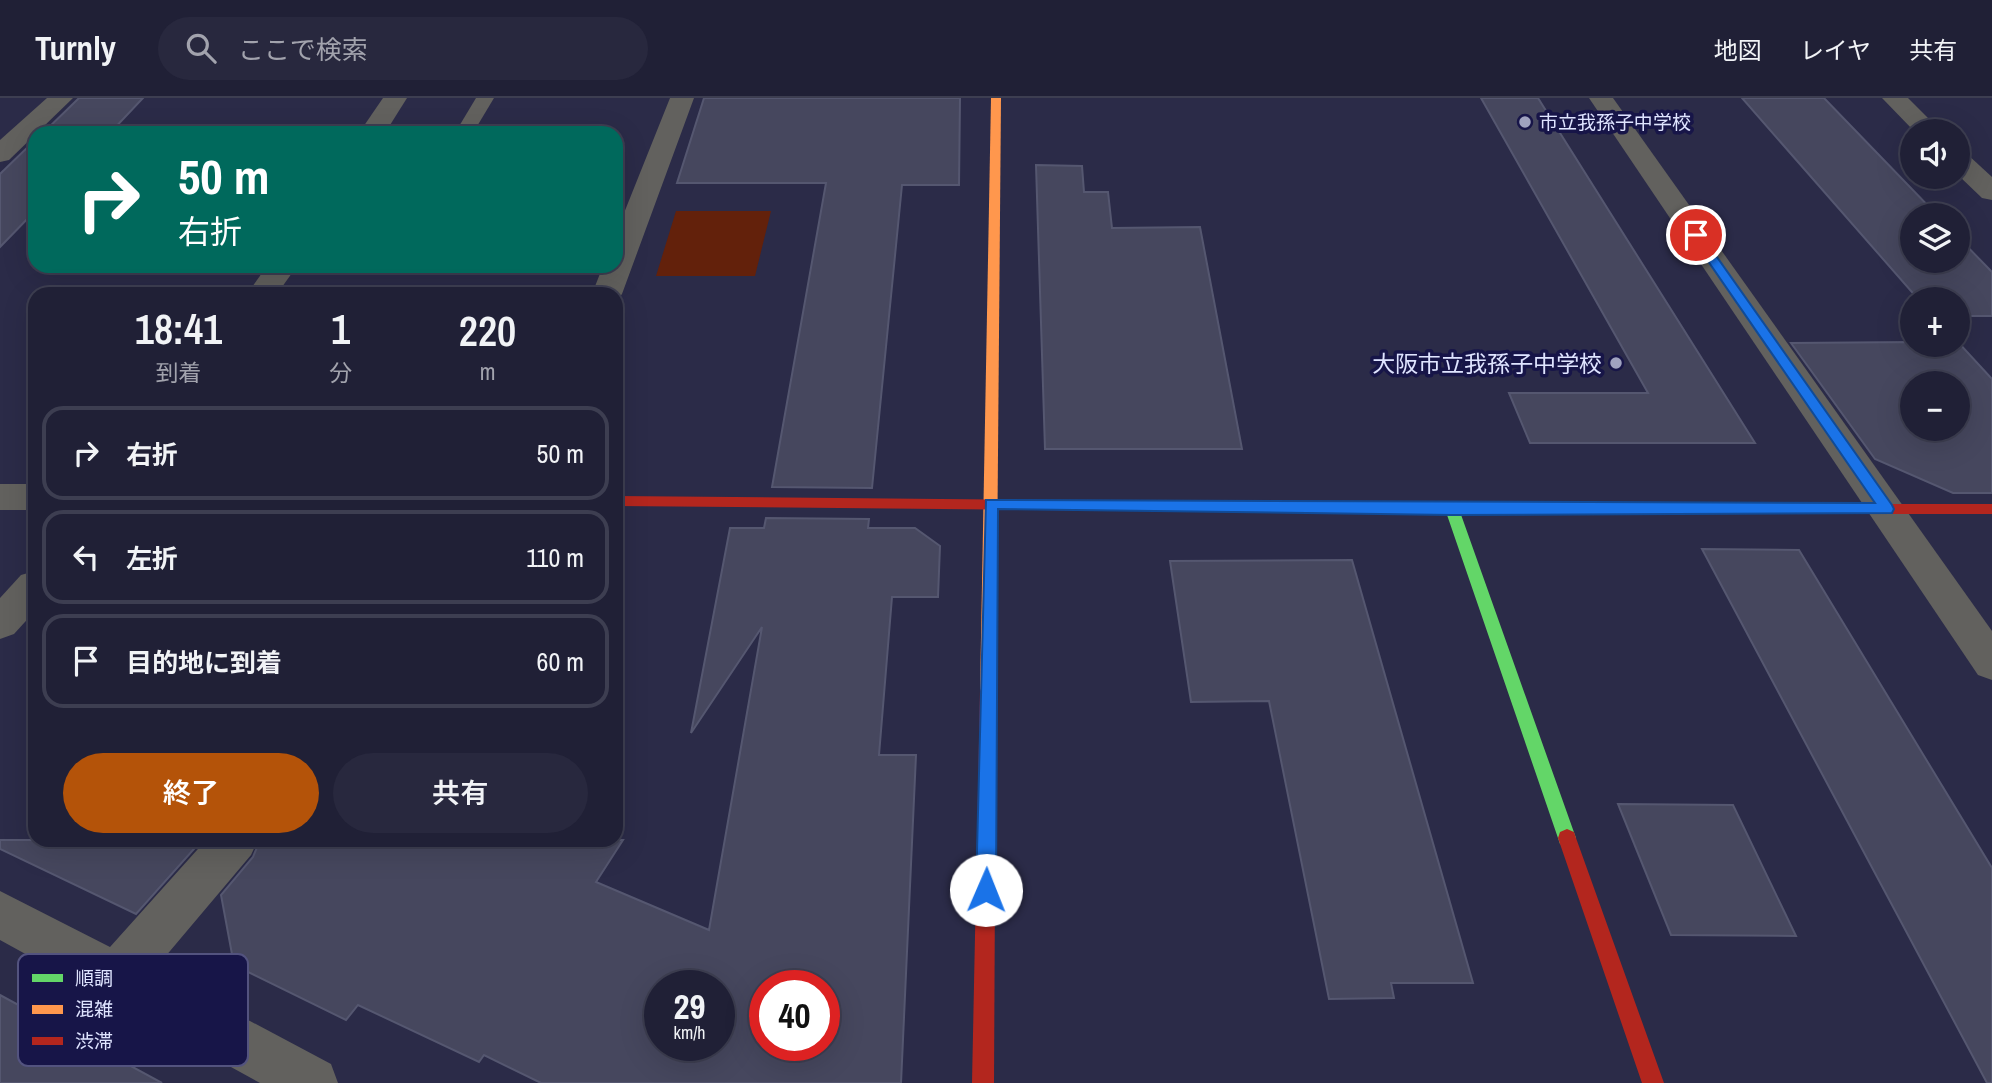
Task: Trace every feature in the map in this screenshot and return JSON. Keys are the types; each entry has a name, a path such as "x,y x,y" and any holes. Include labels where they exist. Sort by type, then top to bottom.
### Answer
{"street":[{"path":"30,126 61,98"},
{"path":"377,126 395,98"},
{"path":"623,252 682,98"},
{"path":"983,1083 996,98"},
{"path":"1601,98 1992,663"},
{"path":"1894,98 1916,119"},
{"path":"0,154 28,128"},
{"path":"1970,171 1992,192"},
{"path":"0,496 28,497"},
{"path":"623,501 1452,509 1992,509"},
{"path":"1452,509 1654,1083"},
{"path":"0,623 28,593"},
{"path":"136,954 229,847"},
{"path":"0,914 74,954"},
{"path":"248,1048 312,1083"}],"lane":[{"path":"468,126 485,98"}],"shaded area":[{"path":"676,211 771,211 755,276 656,276"}],"building":[{"path":"79,98 143,98 117,126 50,126"},
{"path":"704,98 960,98 959,185 902,185 872,488 772,487 826,183 677,183"},
{"path":"1481,98 1538,98 1755,443 1530,443 1509,393 1648,393"},
{"path":"1742,98 1824,98 1900,177 1900,189 1912,189 1925,203 1900,203 1900,273 1970,273 1970,249 1992,272 1992,316 1970,316 1970,287 1907,287"},
{"path":"28,147 28,218 0,247 0,174"},
{"path":"1036,165 1082,166 1084,192 1108,192 1112,228 1200,227 1242,449 1045,449"},
{"path":"1900,342 1900,357 1970,355 1992,379 1992,493 1953,493 1875,459 1791,343"},
{"path":"766,518 869,519 868,528 915,528 940,546 938,597 892,597 879,755 916,755 901,1083 541,1083 484,1055 479,1062 358,1005 346,1020 248,972 248,954 232,954 221,895 253,857 257,847 618,847 596,882 709,930 762,627 691,733 730,528 764,528"},
{"path":"1702,549 1799,550 1992,868 1992,1083 1987,1083"},
{"path":"1352,560 1473,983 1391,983 1394,998 1329,999 1269,701 1191,702 1170,561"},
{"path":"1618,804 1733,805 1796,936 1671,935"},
{"path":"0,840 28,840 28,847 196,847 136,914 0,849"},
{"path":"0,995 18,1005 18,1066 131,1066 162,1083 0,1083"}],"traffic: fast":[{"path":"1452,509 1567,838"}],"traffic: slow":[{"path":"988,691 996,98"},
{"path":"1159,506 1633,509"}],"traffic: jam":[{"path":"623,501 1159,506"},
{"path":"1633,509 1992,509"},
{"path":"983,1083 988,691"},
{"path":"1567,838 1653,1083"}],"place":[{"name":"市立我孫子中学校","path":"1525,122"},
{"name":"大阪市立我孫子中学校","path":"1616,363"}],"route":[{"path":"986,890 991,503 1452,509 1886,509 1696,235"}]}
